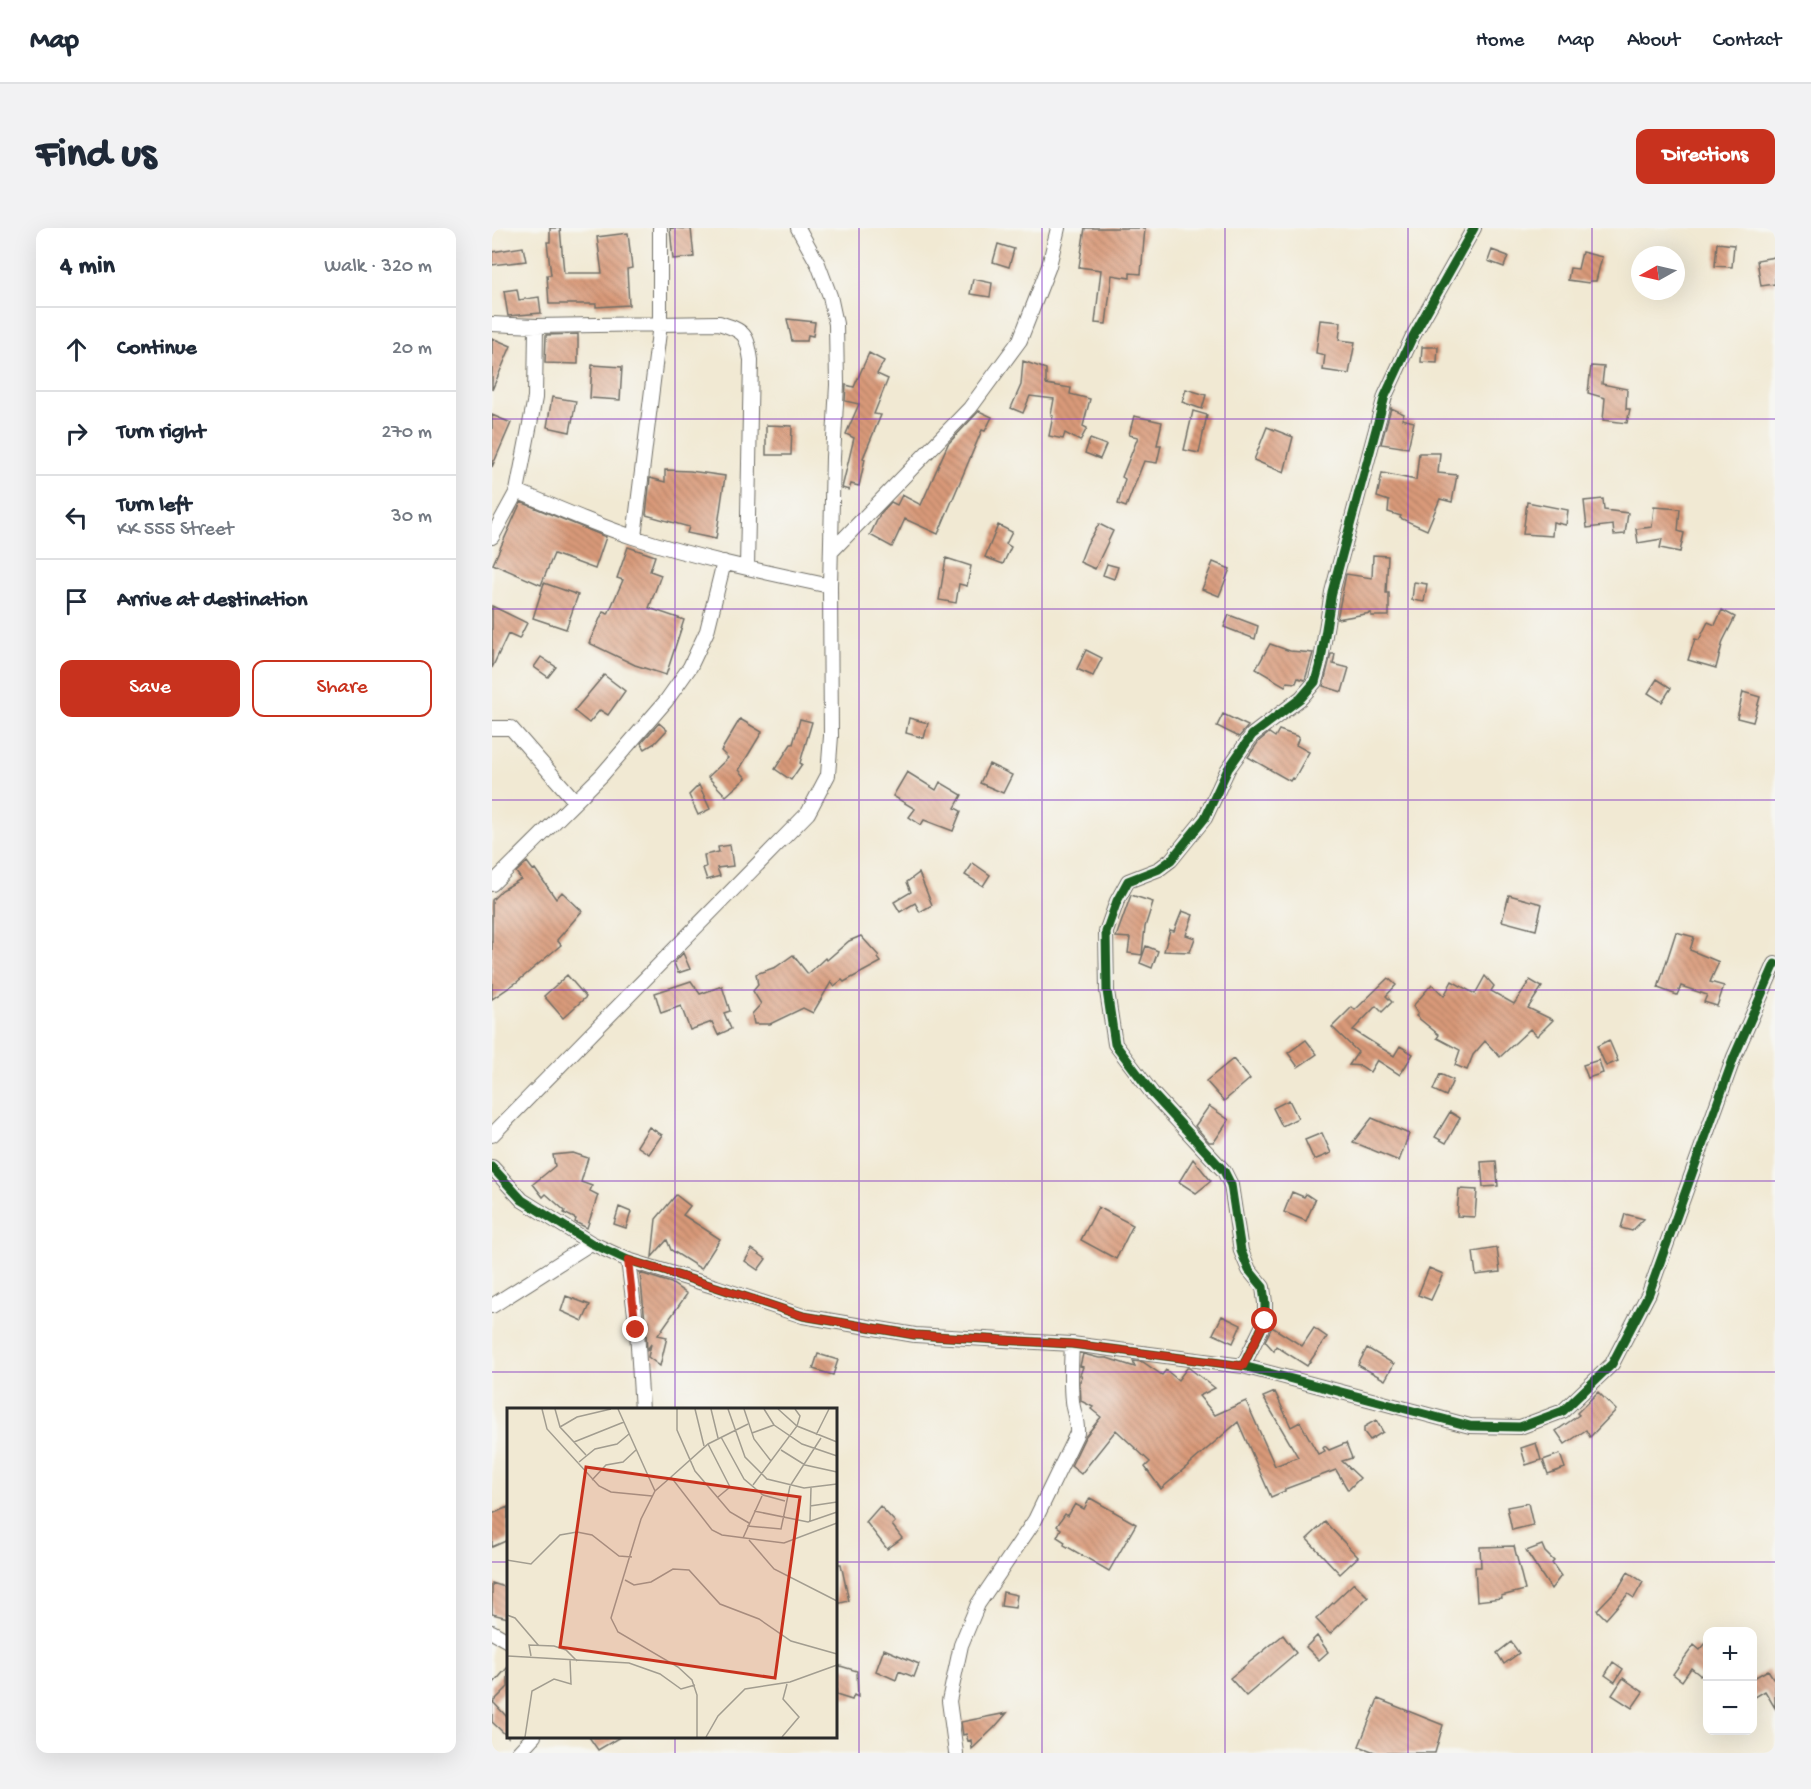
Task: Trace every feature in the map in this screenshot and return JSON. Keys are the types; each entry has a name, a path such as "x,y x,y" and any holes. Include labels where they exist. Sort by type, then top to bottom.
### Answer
{"street":[{"path":"634,537 660,324 660,228"},
{"path":"492,1135 808,813 828,774 831,736 830,586 837,385 836,324 830,296 818,264 798,228"},
{"path":"832,551 970,408 1020,340 1049,266 1058,228"},
{"path":"1243,1366 1265,1321 1265,1303 1263,1287 1250,1270 1241,1251 1231,1185 1224,1171 1152,1093 1116,1044 1107,991 1106,932 1117,901 1128,881 1159,869 1171,860 1205,818 1228,769 1252,735 1301,698 1315,682 1335,580 1385,396 1412,338 1474,228"},
{"path":"492,324 536,326 719,323 736,328 748,340 751,360 747,568"},
{"path":"492,537 517,491 535,398 536,326"},
{"path":"517,491 579,518 634,537 747,568 830,586"},
{"path":"492,884 602,775 690,667 707,631 724,562"},
{"path":"492,728 512,728 575,801"},
{"path":"492,1167 522,1200 591,1243 628,1260 803,1316 915,1335 1072,1344 1243,1366 1470,1426 1520,1427 1563,1411 1612,1364 1649,1293 1734,1057 1775,964"},
{"path":"492,1306 591,1243"},
{"path":"628,1260 642,1408"},
{"path":"956,1753 949,1701 961,1645 978,1604 1035,1520 1077,1433 1078,1421 1072,1404 1071,1392 1072,1344"},
{"path":"492,1632 507,1640"},
{"path":"518,1753 533,1738"}],"building":[{"path":"550,228 560,228 564,273 602,273 597,237 628,233 632,268 627,269 629,305 596,307 596,304 549,304 547,275 551,275 547,242 550,242"},
{"path":"670,228 691,229 694,257 673,259"},
{"path":"1085,228 1145,228 1141,274 1130,273 1130,278 1112,275 1106,324 1095,323 1101,270 1079,267"},
{"path":"1717,243 1734,245 1732,267 1715,266"},
{"path":"998,244 1014,249 1009,267 993,262"},
{"path":"523,247 526,261 492,265 492,252"},
{"path":"1492,250 1508,256 1504,267 1488,261"},
{"path":"1582,252 1602,257 1596,281 1589,283 1568,280 1570,268 1578,269"},
{"path":"1775,257 1775,284 1761,286 1757,260"},
{"path":"973,279 992,283 990,297 970,294"},
{"path":"517,289 519,300 539,297 541,313 508,316 504,291"},
{"path":"787,319 815,322 813,336 808,335 807,341 792,341"},
{"path":"1320,320 1341,322 1339,340 1355,342 1349,374 1323,370 1325,355 1316,353"},
{"path":"578,334 578,364 545,363 546,335"},
{"path":"492,338 511,346 492,390"},
{"path":"1422,347 1438,347 1437,363 1421,362"},
{"path":"869,353 884,361 877,374 888,379 874,414 881,415 863,458 865,459 859,486 851,484 849,490 842,488 854,438 846,434 859,404 845,401 846,385 854,387"},
{"path":"1023,361 1046,369 1046,384 1071,388 1070,394 1090,399 1083,426 1087,428 1080,441 1065,433 1063,439 1049,436 1054,399 1030,396 1023,413 1011,408 1021,385"},
{"path":"592,365 622,367 620,400 590,398"},
{"path":"1591,366 1604,367 1602,384 1627,389 1626,409 1630,409 1627,423 1603,420 1605,398 1588,393"},
{"path":"1186,389 1206,395 1202,409 1182,402"},
{"path":"552,397 576,401 570,432 547,427"},
{"path":"1391,408 1404,414 1402,419 1414,422 1408,448 1381,444"},
{"path":"979,411 992,417 985,431 982,430 938,534 905,519 892,547 870,535 880,514 891,502 897,505 902,495 921,505 948,444"},
{"path":"1193,411 1207,415 1199,453 1184,450"},
{"path":"492,415 511,423 492,467"},
{"path":"1134,416 1162,422 1157,445 1161,445 1157,463 1144,461 1126,507 1118,504 1125,479 1122,477 1138,437 1129,435"},
{"path":"766,425 792,426 791,455 766,455"},
{"path":"1267,427 1293,437 1284,473 1254,460"},
{"path":"1090,439 1106,445 1100,459 1085,453"},
{"path":"1419,453 1440,453 1438,473 1457,475 1452,502 1440,499 1427,530 1400,518 1401,516 1388,512 1389,501 1377,497 1382,473 1416,480"},
{"path":"665,470 725,476 716,539 687,533 689,527 646,515 650,478 665,482"},
{"path":"1603,499 1604,510 1628,513 1625,534 1614,535 1613,525 1587,528 1584,501"},
{"path":"521,502 606,537 595,569 554,554 541,585 493,564"},
{"path":"1527,502 1568,510 1566,525 1553,522 1552,536 1523,534"},
{"path":"1654,507 1680,509 1678,531 1684,533 1680,552 1660,548 1662,539 1638,543 1636,529 1652,527"},
{"path":"1099,524 1113,531 1095,569 1080,562"},
{"path":"998,525 1012,532 1006,544 1011,547 1003,564 985,557"},
{"path":"628,547 655,556 650,571 661,575 649,608 684,620 666,675 635,665 589,643 603,612 608,614 623,580 617,578"},
{"path":"1373,555 1388,556 1386,593 1389,593 1389,616 1371,616 1371,613 1337,619 1346,574 1372,578"},
{"path":"946,558 971,566 967,586 959,584 956,603 939,600"},
{"path":"1213,562 1230,569 1219,596 1202,589"},
{"path":"1107,564 1118,567 1114,579 1103,575"},
{"path":"1414,582 1427,584 1424,602 1412,600"},
{"path":"544,583 578,595 566,629 533,618"},
{"path":"492,606 527,623 519,639 508,634 492,668"},
{"path":"1722,610 1735,617 1723,641 1716,668 1688,660 1695,639 1699,640 1708,622 1715,625"},
{"path":"1229,615 1258,626 1255,639 1224,627"},
{"path":"1270,644 1290,651 1313,653 1305,680 1298,678 1296,683 1287,682 1285,686 1256,669"},
{"path":"1086,650 1102,658 1093,676 1077,669"},
{"path":"1331,654 1335,654 1333,664 1349,668 1342,692 1323,686"},
{"path":"541,657 556,667 548,677 534,667"},
{"path":"604,675 625,691 608,715 600,710 589,723 574,711"},
{"path":"1657,679 1671,688 1662,702 1648,693"},
{"path":"1743,692 1760,697 1753,722 1737,718"},
{"path":"1223,714 1248,726 1239,737 1217,726"},
{"path":"909,718 928,723 924,738 906,733"},
{"path":"740,719 762,732 739,770 746,778 726,796 708,777 728,758 721,751"},
{"path":"800,719 812,722 800,763 802,764 791,780 775,769 793,744"},
{"path":"659,723 667,730 655,743 645,749 641,743"},
{"path":"1279,730 1299,737 1296,745 1309,752 1294,779 1290,781 1248,757 1259,741 1269,733 1275,737"},
{"path":"989,764 1012,775 1003,793 980,783"},
{"path":"907,772 936,790 940,782 962,795 955,808 961,811 953,831 924,820 921,825 909,817 915,809 893,796"},
{"path":"699,785 710,809 698,815 689,795"},
{"path":"730,845 733,866 717,868 720,876 707,880 703,868 706,867 704,855 719,852 718,847"},
{"path":"527,862 533,870 535,869 556,899 562,892 582,911 557,940 561,945 517,982 492,999 492,900 502,890 521,879 516,872"},
{"path":"973,863 990,875 983,886 965,875"},
{"path":"919,873 932,905 920,912 915,903 900,912 894,902 911,892 907,882"},
{"path":"1131,895 1153,902 1145,927 1142,955 1128,953 1130,938 1116,937"},
{"path":"1509,895 1542,904 1536,930 1502,921"},
{"path":"1182,911 1193,915 1186,935 1195,938 1190,952 1164,951 1170,930 1174,931"},
{"path":"1676,932 1694,937 1690,950 1719,962 1710,982 1724,986 1717,1006 1704,1002 1707,995 1681,986 1677,995 1658,988"},
{"path":"861,936 879,956 881,962 834,986 831,982 813,1013 803,1008 770,1024 754,1024 752,1014 761,1004 753,991 758,985 756,974 776,967 793,955 808,974 825,958 827,960 849,941"},
{"path":"1146,946 1158,951 1152,968 1140,963"},
{"path":"683,953 690,969 678,973 674,963"},
{"path":"567,975 586,997 563,1018 544,996"},
{"path":"1485,976 1494,986 1491,991 1514,1004 1530,980 1542,987 1528,1008 1553,1020 1537,1036 1530,1029 1500,1057 1485,1041 1473,1055 1467,1070 1455,1065 1460,1050 1437,1038 1439,1035 1416,1016 1418,1014 1413,1006 1432,984 1444,996 1452,981 1475,994"},
{"path":"1388,978 1396,985 1386,996 1392,1002 1382,1012 1376,1006 1353,1030 1394,1056 1400,1046 1413,1054 1400,1075 1377,1060 1370,1072 1361,1066 1349,1065 1358,1052 1332,1027 1352,1007 1355,1010"},
{"path":"691,981 700,994 722,986 730,1011 724,1013 731,1029 718,1035 712,1022 690,1030 681,1006 661,1013 655,993"},
{"path":"1306,1040 1317,1054 1298,1067 1288,1053"},
{"path":"1609,1040 1618,1061 1606,1066 1597,1046"},
{"path":"1233,1059 1250,1079 1224,1101 1206,1081"},
{"path":"1599,1060 1603,1073 1588,1078 1583,1065"},
{"path":"1440,1074 1453,1080 1446,1096 1433,1090"},
{"path":"1289,1100 1298,1118 1282,1126 1273,1108"},
{"path":"1209,1106 1229,1120 1214,1142 1209,1142 1195,1126"},
{"path":"1450,1112 1460,1118 1446,1143 1435,1137"},
{"path":"1372,1118 1409,1134 1399,1161 1353,1142"},
{"path":"649,1127 662,1135 649,1154 637,1146"},
{"path":"1322,1133 1331,1153 1314,1160 1305,1140"},
{"path":"573,1153 588,1158 581,1182 592,1186 590,1191 598,1195 587,1228 564,1213 565,1211 546,1194 543,1197 533,1184 555,1166 553,1155"},
{"path":"1193,1159 1211,1181 1196,1193 1179,1182"},
{"path":"1496,1161 1498,1186 1483,1187 1481,1162"},
{"path":"1459,1189 1477,1190 1475,1217 1457,1216"},
{"path":"1292,1192 1304,1197 1306,1194 1315,1200 1306,1221 1284,1212"},
{"path":"676,1195 690,1206 683,1215 720,1239 701,1269 671,1250 667,1240 652,1257 656,1219"},
{"path":"619,1207 631,1212 626,1228 614,1224"},
{"path":"1098,1207 1133,1225 1116,1259 1081,1240"},
{"path":"1625,1214 1644,1219 1632,1231 1621,1228"},
{"path":"1497,1248 1500,1272 1476,1275 1473,1252"},
{"path":"752,1249 766,1259 758,1270 745,1261"},
{"path":"1429,1268 1443,1274 1431,1300 1418,1295"},
{"path":"640,1273 671,1283 687,1294 658,1335 667,1337 660,1366 648,1357 651,1344 647,1350 646,1332 649,1321 645,1321"},
{"path":"566,1296 590,1305 583,1321 561,1311"},
{"path":"1222,1316 1241,1325 1233,1343 1213,1334"},
{"path":"1272,1327 1302,1346 1314,1328 1327,1337 1307,1366 1276,1346 1274,1351 1265,1341"},
{"path":"1367,1348 1394,1364 1385,1380 1358,1365"},
{"path":"818,1354 838,1360 833,1375 813,1369"},
{"path":"1083,1354 1107,1358 1135,1367 1133,1361 1143,1362 1162,1375 1166,1370 1178,1380 1189,1368 1215,1388 1199,1396 1215,1415 1246,1401 1275,1466 1298,1457 1263,1397 1275,1392 1291,1427 1300,1422 1318,1454 1325,1451 1323,1448 1325,1446 1329,1450 1346,1443 1352,1458 1342,1461 1360,1478 1348,1490 1336,1470 1285,1489 1271,1497 1238,1422 1161,1489 1145,1467 1150,1462 1116,1430 1081,1474 1071,1466 1085,1437 1101,1417 1091,1409 1093,1407 1081,1401 1080,1381 1082,1377 1080,1375 1083,1367 1080,1366"},
{"path":"1598,1392 1616,1410 1590,1437 1586,1430 1565,1444 1556,1431 1579,1415 1577,1413"},
{"path":"1376,1420 1383,1432 1370,1440 1364,1432 1364,1427"},
{"path":"1536,1443 1541,1460 1526,1465 1521,1448"},
{"path":"1560,1454 1565,1468 1548,1474 1543,1460"},
{"path":"1090,1498 1136,1524 1109,1571 1064,1545 1065,1542 1057,1537 1061,1529 1057,1526 1065,1514 1068,1516 1075,1504 1084,1509"},
{"path":"1528,1503 1533,1525 1512,1530 1507,1507"},
{"path":"880,1506 895,1522 892,1525 902,1538 887,1549 866,1522"},
{"path":"507,1507 507,1540 492,1547 492,1514"},
{"path":"1325,1522 1358,1557 1340,1574 1307,1539"},
{"path":"1542,1545 1554,1561 1552,1563 1561,1576 1551,1589 1526,1551"},
{"path":"1514,1546 1525,1590 1501,1596 1502,1598 1477,1601 1475,1567 1481,1567 1480,1547"},
{"path":"837,1564 841,1564 849,1601 837,1604"},
{"path":"1628,1572 1643,1582 1634,1598 1628,1594 1606,1619 1597,1610 1619,1587"},
{"path":"492,1583 507,1588 507,1618 492,1614"},
{"path":"1354,1583 1368,1597 1330,1634 1316,1619"},
{"path":"1003,1592 1017,1595 1015,1608 1001,1606"},
{"path":"1283,1635 1296,1653 1246,1696 1230,1678"},
{"path":"1317,1636 1328,1652 1319,1660 1306,1647"},
{"path":"1511,1642 1519,1653 1504,1664 1497,1653"},
{"path":"1694,1645 1700,1650 1703,1647 1701,1676 1691,1668 1682,1681 1673,1674"},
{"path":"884,1649 919,1664 914,1677 899,1671 896,1680 876,1671"},
{"path":"1613,1662 1623,1669 1615,1682 1605,1675"},
{"path":"837,1665 857,1671 858,1697 854,1695 852,1700 837,1695"},
{"path":"507,1668 507,1688 493,1702 507,1717 507,1736 492,1722 492,1685"},
{"path":"1768,1670 1775,1681 1775,1708 1765,1691 1757,1696 1757,1676"},
{"path":"1623,1678 1643,1692 1632,1708 1612,1695"},
{"path":"1378,1699 1443,1725 1435,1753 1377,1753 1359,1746"},
{"path":"1007,1713 972,1749 971,1740 968,1741 966,1734 963,1735 961,1722"},
{"path":"590,1738 618,1738 598,1750"}],"cycle path":[{"path":"1243,1366 1265,1321 1265,1303 1263,1287 1249,1270 1241,1251 1231,1185 1224,1171 1152,1093 1115,1044 1107,991 1106,932 1117,901 1128,881 1159,869 1171,860 1205,818 1228,769 1252,735 1301,698 1315,682 1321,660 1332,592 1385,396 1412,338 1474,228"},
{"path":"492,1167 522,1200 591,1243 628,1260 803,1316 915,1335 1072,1344 1243,1366 1470,1426 1520,1427 1563,1411 1612,1364 1649,1293 1734,1057 1775,964"}],"route":[{"path":"636,1330 628,1260 803,1316 915,1335 1072,1344 1243,1366 1265,1321"}]}
